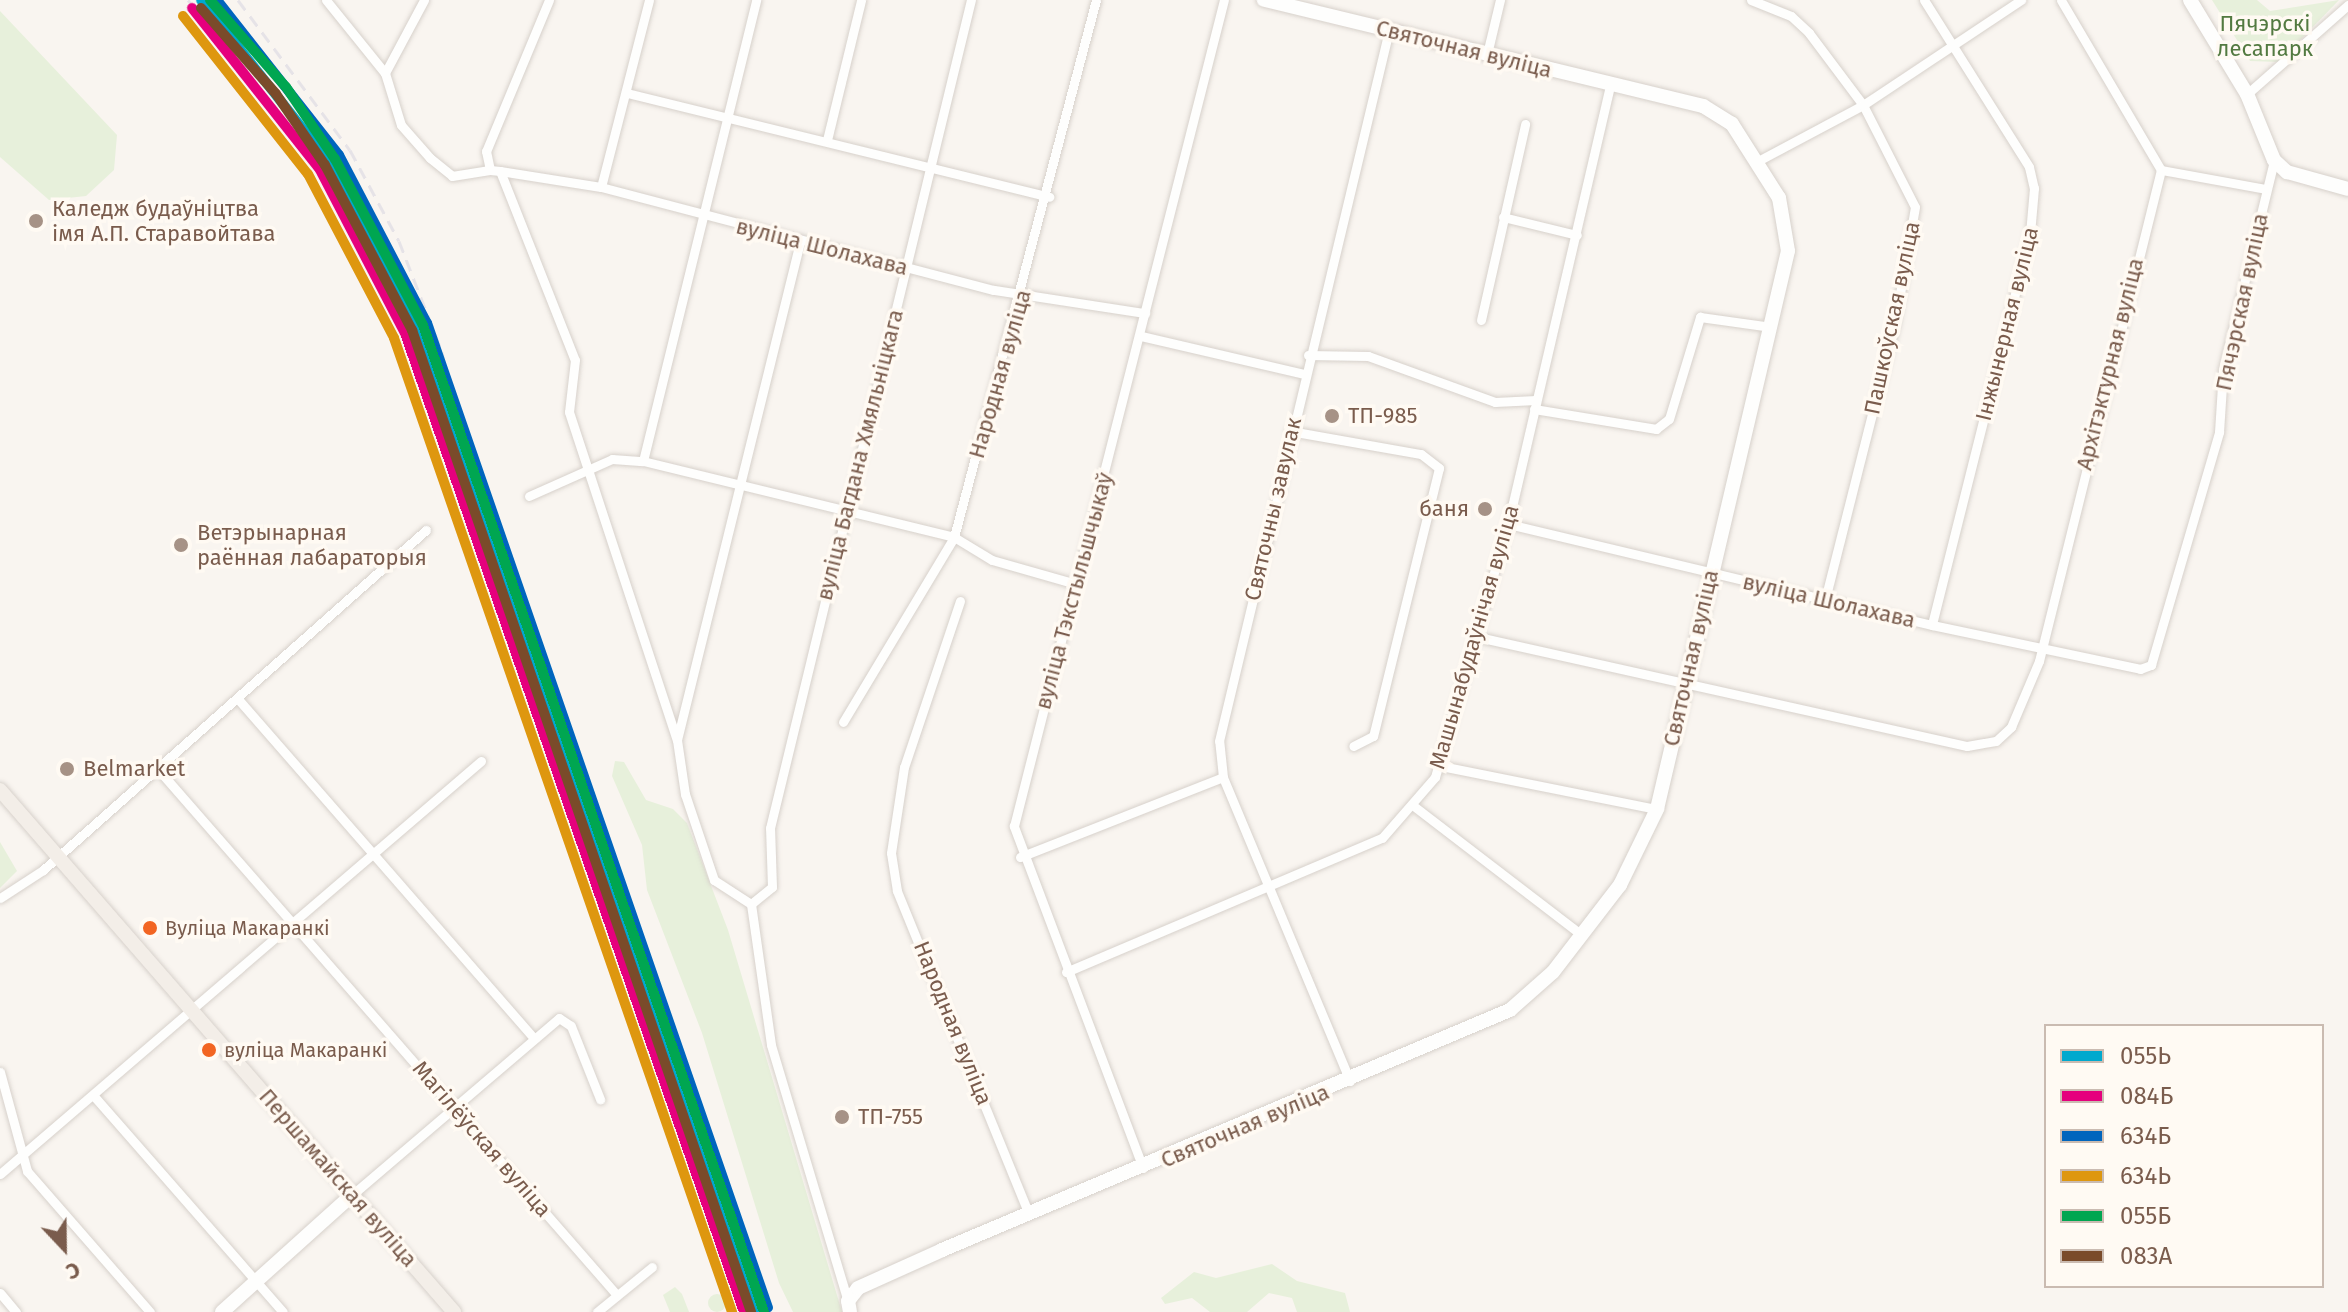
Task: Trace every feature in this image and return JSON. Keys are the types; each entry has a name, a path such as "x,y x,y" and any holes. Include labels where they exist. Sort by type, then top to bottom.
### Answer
{"main road":[{"name":"Першамайская вуліца","path":"0,790 454,1312"}],"street":[{"path":"326,0 385,73 424,0"},
{"path":"549,0 486,151 575,360 569,412 677,740 685,794 714,880 751,904 771,1045 849,1306"},
{"path":"601,187 649,0"},
{"path":"643,461 756,0"},
{"path":"827,140 861,0"},
{"name":"вуліца Багдана Хмяльніцкага","path":"751,904 772,887 770,828 971,0"},
{"name":"Народная вуліца","path":"843,722 954,537 1024,292 1096,0"},
{"name":"вуліца Тэкстыльшчыкаў","path":"1143,1168 1020,857 1014,826 1224,0"},
{"name":"Святочная вуліца","path":"849,1306 858,1288 921,1259 1350,1082 1510,1010 1582,935 1620,885 1657,809 1684,681 1771,327 1788,230 1756,162 1732,124 1710,110 1264,0"},
{"path":"1487,54 1500,0"},
{"name":"Пашкоўская вуліца","path":"1751,0 1800,25 1863,105 1910,190 1916,222 1825,600"},
{"name":"Інжынерная вуліца","path":"1924,0 2029,167 2034,215 1932,625"},
{"path":"1756,162 1863,105 1951,42 2021,0"},
{"path":"2061,0 2161,170 2266,189"},
{"path":"2190,0 2247,94 2274,160 2287,172 2348,189"},
{"path":"2247,94 2348,5"},
{"name":"Святочны завулак","path":"1350,1082 1223,777 1219,741 1308,355 1389,30"},
{"name":"вуліца Шолахава","path":"385,73 401,125 430,158 452,176 495,170 601,187 907,268 1145,313"},
{"name":"Машынабудаўнічая вуліца","path":"1066,972 1268,883 1382,838 1415,807 1441,766 1508,524 1610,84"},
{"path":"627,93 1049,197"},
{"path":"1481,320 1525,124"},
{"name":"Пячэрская вуліца","path":"2151,665 2219,432 2223,370 2274,160"},
{"name":"Архітэктурная вуліца","path":"1684,681 1967,746 1996,741 2027,698 2042,647 2161,170"},
{"path":"1503,217 1577,235"},
{"path":"677,740 800,242"},
{"path":"1308,355 1368,356 1495,402 1535,404 1656,429 1669,419 1700,317 1771,327"},
{"path":"1141,336 1304,374"},
{"path":"1290,431 1421,454 1439,468 1373,736 1353,746"},
{"path":"529,496 612,459 643,461 741,489 954,537 992,560 1076,584"},
{"name":"вуліца Шолахава","path":"1508,524 1932,625 2140,669 2151,665"},
{"path":"0,898 58,857 426,530"},
{"name":"Народная вуліца","path":"960,601 904,767 891,853 897,891 1029,1214"},
{"path":"1478,637 1684,681"},
{"path":"238,699 371,855 534,1038"},
{"path":"0,1174 5,1166 93,1095 481,761"},
{"path":"1441,766 1657,809"},
{"name":"Магілёўская вуліца","path":"157,768 616,1294"},
{"path":"1020,857 1223,777"},
{"path":"1415,807 1582,935"},
{"path":"222,1312 353,1194 559,1018 571,1026 600,1099"},
{"path":"0,1072 27,1171 150,1312"},
{"path":"93,1095 283,1312"},
{"path":"597,1312 652,1267"},
{"path":"0,1293 16,1312"}],"green space":[{"name":"Пячэрскі лесапарк","path":"2212,0 2257,0 2270,11 2339,0 2279,62 2250,61"},
{"path":"0,11 117,135 114,170 86,196 49,200 0,157"},
{"path":"615,761 624,762 646,800 673,809 687,823 728,930 842,1312 793,1312 779,1283 702,1033 647,890 642,845 612,776"},
{"path":"0,842 17,871 0,888"},
{"path":"1272,1264 1297,1281 1345,1293 1350,1312 1297,1312 1292,1298 1269,1293 1247,1312 1210,1312 1192,1298 1165,1304 1161,1298 1194,1272 1216,1278"},
{"path":"675,1287 682,1294 689,1312 670,1312 663,1295"},
{"path":"713,1294 721,1294 726,1303 724,1310 713,1312 708,1307 708,1299"}],"railway":[{"path":"188,0 273,96 328,176 409,332 749,1312"},
{"path":"238,0 350,150 399,241 442,352 455,415"}],"transit line":[{"name":"055Ь","path":"201,0 329,162 416,328 757,1312"},
{"name":"055Б","path":"210,0 286,87 335,159 423,325 764,1312"},
{"name":"634Б","path":"217,0 339,155 427,323 768,1308"},
{"name":"084Б","path":"192,8 319,168 405,333 744,1312"},
{"name":"083А","path":"201,8 276,94 325,165 412,330 751,1312"},
{"name":"634Ь","path":"183,16 308,174 394,338 732,1312"}],"place":[{"name":"Каледж будаўніцтва імя А.П. Старавойтава","path":"36,221"},
{"name":"ТП-985","path":"1332,416"},
{"name":"баня","path":"1485,509"},
{"name":"Ветэрынарная раённая лабараторыя","path":"181,545"},
{"name":"Belmarket","path":"67,769"},
{"name":"Вуліца Макаранкі","path":"150,928"},
{"name":"вуліца Макаранкі","path":"209,1050"},
{"name":"ТП-755","path":"842,1117"}]}
